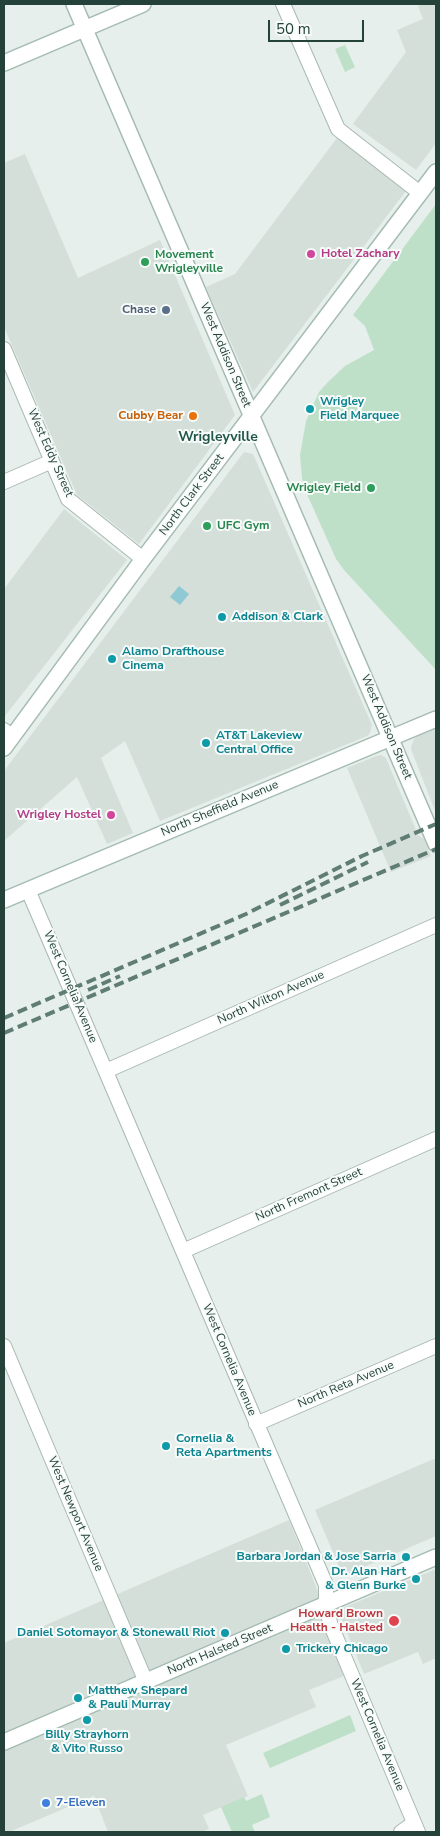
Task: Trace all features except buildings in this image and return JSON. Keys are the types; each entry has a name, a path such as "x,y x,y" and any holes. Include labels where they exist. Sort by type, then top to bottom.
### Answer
{"street":[{"name":"West Addison Street","path":"74,4 436,844"},
{"path":"4,63 143,4"},
{"path":"283,4 338,129 420,193"},
{"name":"North Clark Street","path":"6,738 436,172"},
{"name":"West Eddy Street","path":"4,348 68,499 143,559"},
{"path":"4,482 52,461"},
{"name":"North Sheffield Avenue","path":"4,900 436,719"},
{"name":"West Cornelia Avenue","path":"28,890 326,1585 326,1604 330,1623 416,1828"},
{"name":"North Wilton Avenue","path":"106,1071 436,925"},
{"name":"North Fremont Street","path":"183,1251 436,1140"},
{"name":"West Newport Avenue","path":"4,1346 146,1682"},
{"name":"North Reta Avenue","path":"256,1424 436,1346"},
{"name":"North Halsted Street","path":"4,1742 436,1557"},
{"path":"401,1832 416,1828"}],"shaded area":[{"path":"422,4 436,4 436,143 416,170 353,124 406,52 397,30 423,19 418,6"},
{"name":"Hotel Zachary","path":"337,138 406,191 253,392 206,287 235,274"},
{"path":"25,154 78,278 160,240 235,415 139,544 77,495 4,327 4,163"},
{"path":"244,452 253,454 372,725 370,733 367,736 160,821 125,741 101,758 133,833 107,844 77,777 4,841 4,771"},
{"path":"64,509 127,560 5,716 4,589"},
{"path":"436,728 436,813 411,747 414,739"},
{"path":"381,755 386,758 418,835 424,839 431,856 391,872 347,768"},
{"path":"436,1458 436,1536 343,1576 315,1510"},
{"path":"289,1520 319,1594 322,1620 344,1676 309,1690 316,1707 226,1745 248,1796 203,1815 209,1829 201,1832 108,1832 94,1796 9,1832 4,1832 4,1643"},
{"name":"Howard Brown Health - Halsted","path":"436,1569 436,1658 423,1664 418,1652 364,1674 338,1610"}],"green space":[{"path":"345,45 355,67 345,72 335,49"},
{"name":"Wrigley Field","path":"436,204 436,670 336,559 306,492 302,478 300,455 306,421 319,392 345,366 374,350 365,326 353,315"},
{"path":"350,1715 356,1731 270,1768 263,1753"},
{"path":"262,1794 270,1817 252,1825 255,1832 232,1832 221,1807 244,1797 246,1801"}],"water":[{"path":"179,586 189,594 180,605 170,597"}],"railway":[{"path":"4,1018 246,914 362,856 436,824"},
{"path":"4,1033 436,849"},
{"path":"280,905 368,862"},
{"path":"88,990 120,976"}],"place":[{"name":"Hotel Zachary","path":"311,254"},
{"name":"Movement Wrigleyville","path":"145,262"},
{"name":"Chase","path":"166,310"},
{"name":"Wrigley Field Marquee","path":"310,409"},
{"name":"Cubby Bear","path":"193,416"},
{"name":"Wrigley Field","path":"371,488"},
{"name":"UFC Gym","path":"207,526"},
{"name":"Addison & Clark","path":"222,617"},
{"name":"Alamo Drafthouse Cinema","path":"112,659"},
{"name":"AT&T Lakeview Central Office","path":"206,743"},
{"name":"Wrigley Hostel","path":"111,815"},
{"name":"Cornelia & Reta Apartments","path":"166,1446"},
{"name":"Barbara Jordan & Jose Sarria","path":"406,1557"},
{"name":"Dr. Alan Hart & Glenn Burke","path":"416,1579"},
{"name":"Howard Brown Health - Halsted","path":"394,1621"},
{"name":"Daniel Sotomayor & Stonewall Riot","path":"225,1633"},
{"name":"Trickery Chicago","path":"286,1649"},
{"name":"Matthew Shepard & Pauli Murray","path":"78,1698"},
{"name":"Billy Strayhorn & Vito Russo","path":"87,1720"},
{"name":"7-Eleven","path":"46,1803"}],"district":[{"name":"Wrigleyville","path":"218,438"}]}
